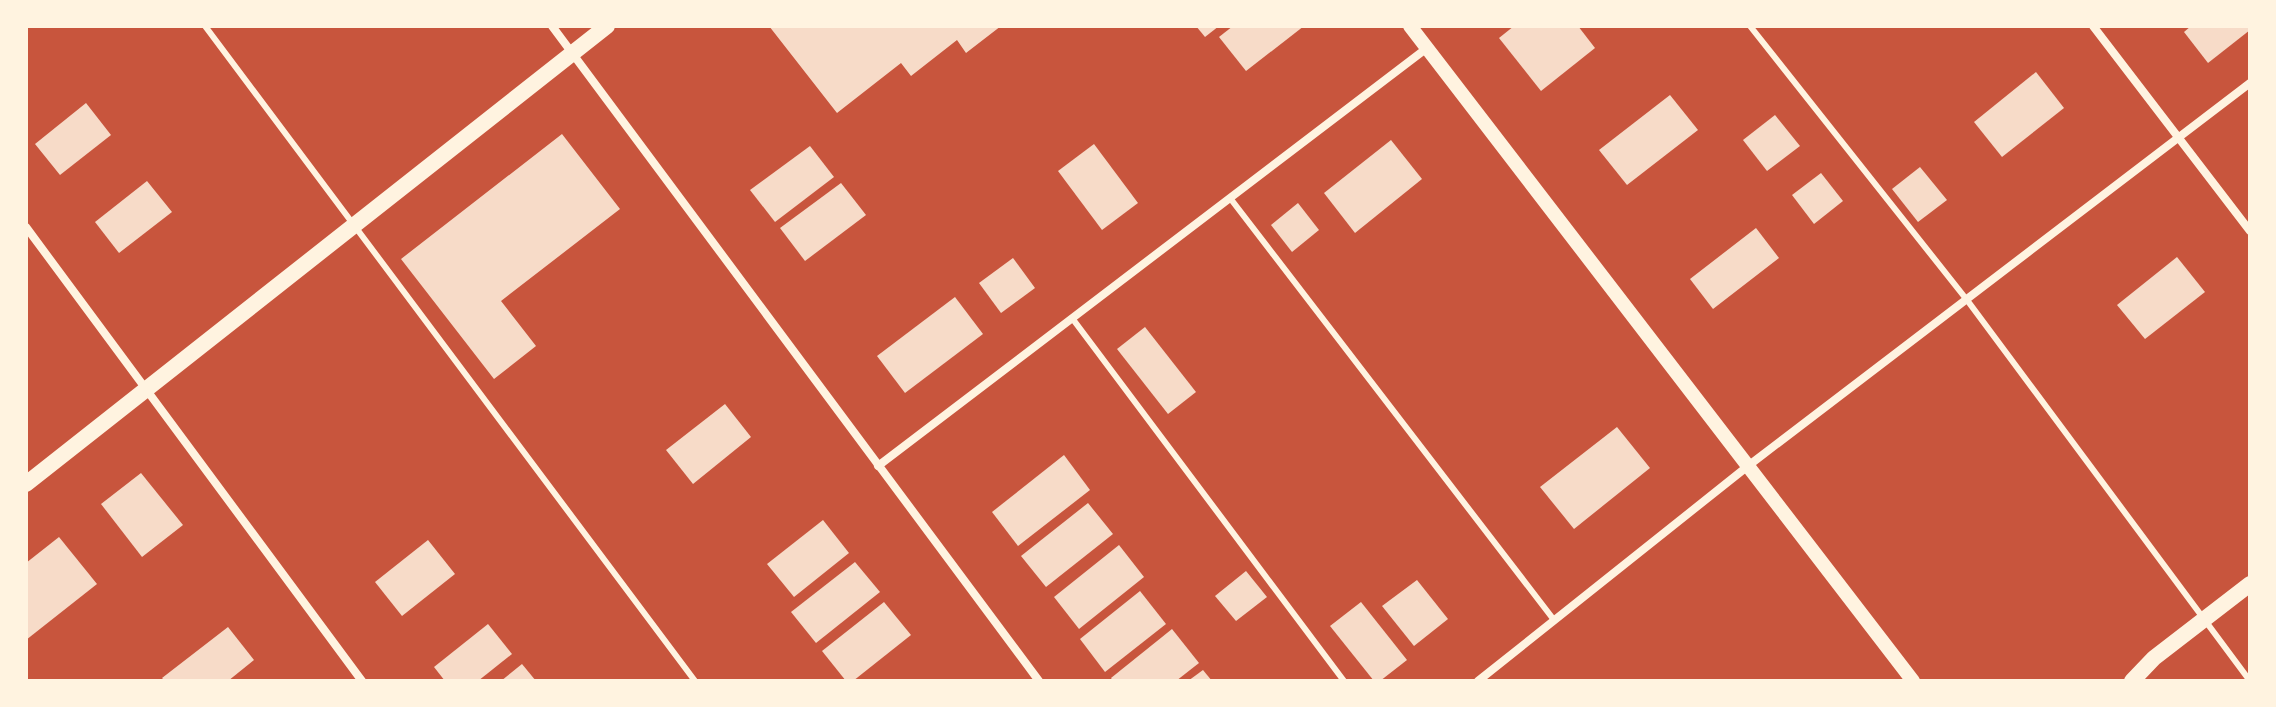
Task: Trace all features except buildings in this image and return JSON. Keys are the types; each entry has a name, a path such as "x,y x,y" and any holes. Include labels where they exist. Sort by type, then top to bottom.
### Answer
{"main road":[{"path":"26,484 607,26"},
{"path":"2132,681 2250,584"}],"street":[{"path":"552,26 1039,681"},
{"path":"1410,26 1913,681"},
{"path":"2093,26 2250,231"},
{"path":"878,466 1427,48"},
{"path":"1478,681 1748,466 2250,83"},
{"path":"26,227 362,681"}],"lane":[{"path":"205,26 695,681"},
{"path":"1750,26 1967,300 2250,681"},
{"path":"1230,198 1554,620"},
{"path":"1072,318 1344,681"}]}
